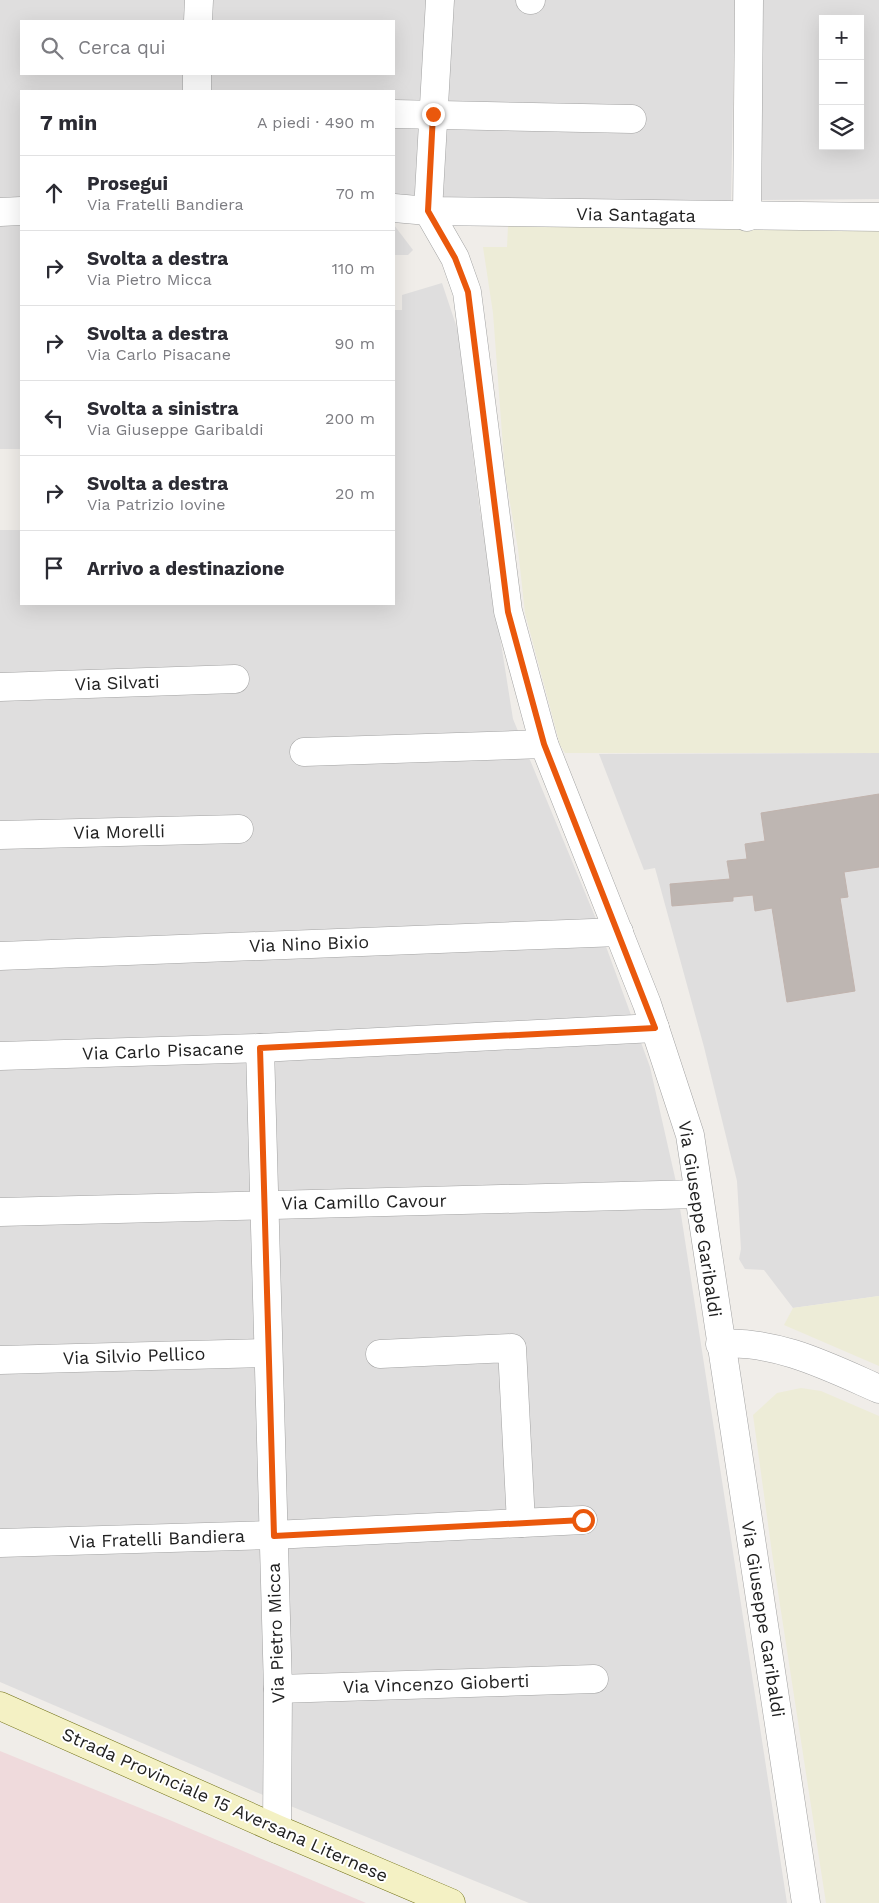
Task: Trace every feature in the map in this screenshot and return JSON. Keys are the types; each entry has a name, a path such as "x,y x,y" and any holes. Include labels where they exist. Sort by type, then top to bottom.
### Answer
{"main road":[{"name":"Strada Provinciale 15 Aversana Liternese","path":"0,1706 277,1829 451,1903"}],"street":[{"path":"198,20 199,0"},
{"path":"428,211 440,0"},
{"path":"747,217 749,0"},
{"path":"196,90 197,75"},
{"path":"395,114 632,119"},
{"name":"Via Santagata","path":"395,208 428,211 747,217 879,217"},
{"path":"0,212 20,211"},
{"name":"Via Giuseppe Garibaldi","path":"428,211 455,258 468,292 508,612 544,744 655,1028 690,1134 720,1344 806,1903"},
{"name":"Via Silvati","path":"0,687 235,679"},
{"path":"304,752 544,744"},
{"name":"Via Morelli","path":"0,835 239,829"},
{"name":"Via Nino Bixio","path":"0,956 619,932"},
{"name":"Via Carlo Pisacane","path":"0,1056 260,1048 655,1028"},
{"name":"Via Pietro Micca","path":"260,1048 278,1689 277,1829"},
{"name":"Via Camillo Cavour","path":"0,1212 698,1194"},
{"path":"720,1344 737,1343 794,1353 879,1388"},
{"path":"380,1354 512,1348 521,1523"},
{"name":"Via Silvio Pellico","path":"0,1360 268,1353"},
{"name":"Via Fratelli Bandiera","path":"0,1543 274,1536 583,1520"},
{"name":"Via Vincenzo Gioberti","path":"278,1689 594,1680"}],"shaded area":[{"path":"0,0 190,0 189,20 20,20 20,75 187,75 186,90 20,90 20,197 0,198"},
{"path":"207,0 427,0 418,198 395,197 395,90 205,90 205,75 395,75 395,20 206,20"},
{"path":"448,0 735,0 731,201 439,198"},
{"path":"763,0 879,0 879,199 761,200"},
{"path":"0,224 20,224 20,449 0,449"},
{"path":"395,226 413,250 408,255 395,255"},
{"path":"442,283 458,331 479,504 513,719 596,919 650,1067 676,1182 787,1903 529,1903 256,1792 0,1682 0,530 20,530 20,605 395,605 395,310 402,310 402,295"},
{"path":"879,753 879,1296 793,1308 764,1270 745,1269 739,1259 741,1249 737,1181 704,1047 655,868 644,870 599,754"},
{"path":"0,1751 172,1821 366,1903 0,1903"}],"green space":[{"path":"508,226 879,229 879,753 565,753 560,745 525,613 518,549 505,474 493,313 483,247 507,247"},
{"path":"879,1296 879,1366 784,1325 793,1308"},
{"path":"801,1388 821,1391 879,1416 879,1903 826,1903 772,1553 753,1415 777,1393"}],"building":[{"path":"879,794 879,867 844,872 848,897 840,898 855,991 787,1002 772,908 755,911 753,895 733,897 733,901 672,906 670,884 730,879 727,861 747,859 745,844 765,841 761,813"}],"route":[{"path":"433,114 428,211 455,258 468,292 508,612 544,744 655,1028 260,1048 274,1536 583,1520"}]}
